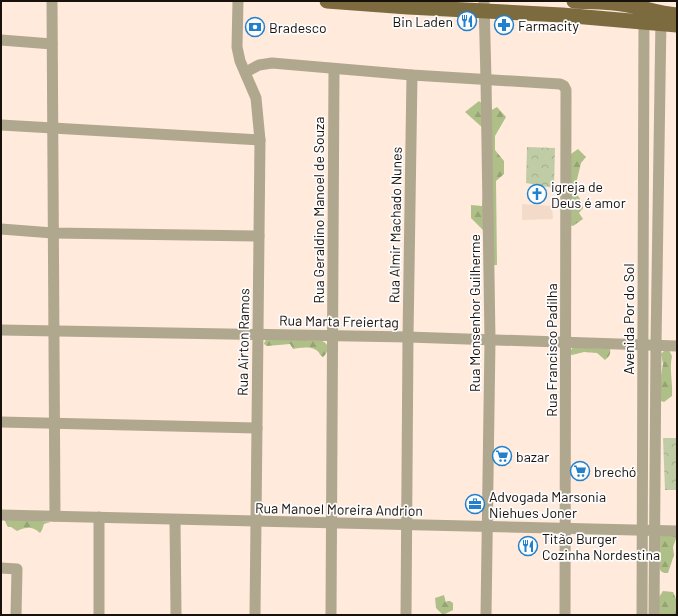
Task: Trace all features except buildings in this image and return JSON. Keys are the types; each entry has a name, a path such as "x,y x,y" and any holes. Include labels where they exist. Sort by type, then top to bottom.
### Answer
{"main road":[{"path":"327,1 408,7 484,6 644,23 677,15"},
{"path":"574,1 624,5 643,4 661,19 677,25"}],"street":[{"path":"52,1 55,516"},
{"name":"Rua Airton Ramos","path":"238,1 237,47 240,61 256,98 260,140 254,615"},
{"name":"Avenida Por do Sol","path":"642,615 643,4"},
{"name":"Rua Monsenhor Guilherme","path":"484,6 490,340 486,615"},
{"name":"Avenida Por do Sol","path":"654,615 661,19"},
{"path":"1,40 52,44"},
{"path":"246,72 259,65 272,63 486,80"},
{"name":"Rua Geraldino Manoel de Souza","path":"330,615 334,69"},
{"name":"Rua Almir Machado Nunes","path":"406,615 412,75"},
{"name":"Rua Francisco Padilha","path":"486,80 560,84 564,86 566,90 565,615"},
{"path":"1,125 260,140"},
{"path":"1,229 53,233 259,236"},
{"name":"Rua Marta Freiertag","path":"1,330 408,337 677,346"},
{"path":"1,422 256,428"},
{"name":"Rua Manoel Moreira Andrion","path":"1,515 677,531"},
{"path":"99,517 99,615"},
{"path":"175,520 176,615"},
{"path":"1,568 17,569 16,615"}],"shaded area":[{"path":"522,204 552,206 553,219 522,220"}],"green space":[{"path":"479,101 490,111 497,107 506,117 495,136 495,150 504,161 504,174 496,181 497,265 484,265 485,232 471,218 471,205 482,206 485,173 484,129 465,112"},
{"path":"527,147 555,148 554,188 526,183"},
{"path":"578,149 586,157 581,163 574,192 579,197 583,208 579,213 583,219 573,226 565,224 571,154"},
{"path":"267,338 322,341 325,342 328,348 323,357 311,348 293,349 290,344 267,346 264,344"},
{"path":"573,347 610,349 609,357 605,360 597,353 584,352 572,355 569,353"},
{"path":"665,350 669,350 672,356 672,396 664,402 661,401 660,381 663,364 661,354"},
{"path":"663,438 677,438 677,490 665,490"},
{"path":"3,517 50,522 44,524 40,533 29,528 17,531 11,527 8,527"},
{"path":"661,533 677,536 673,547 674,555 668,573 664,573 660,570 661,555 658,546"},
{"path":"663,591 673,592 677,601 677,615 659,614 659,597"},
{"path":"444,595 446,603 447,601 450,601 453,603 453,610 443,615 436,608 435,598"}],"place":[{"name":"Bin Laden","path":"467,21"},
{"name":"Farmacity","path":"504,25"},
{"name":"Bradesco","path":"255,27"},
{"name":"igreja de Deus é amor","path":"537,194"},
{"name":"bazar","path":"502,456"},
{"name":"brechó","path":"580,471"},
{"name":"Advogada Marsonia Niehues Joner","path":"475,504"},
{"name":"Titão Burger Cozinha Nordestina","path":"528,546"}]}
